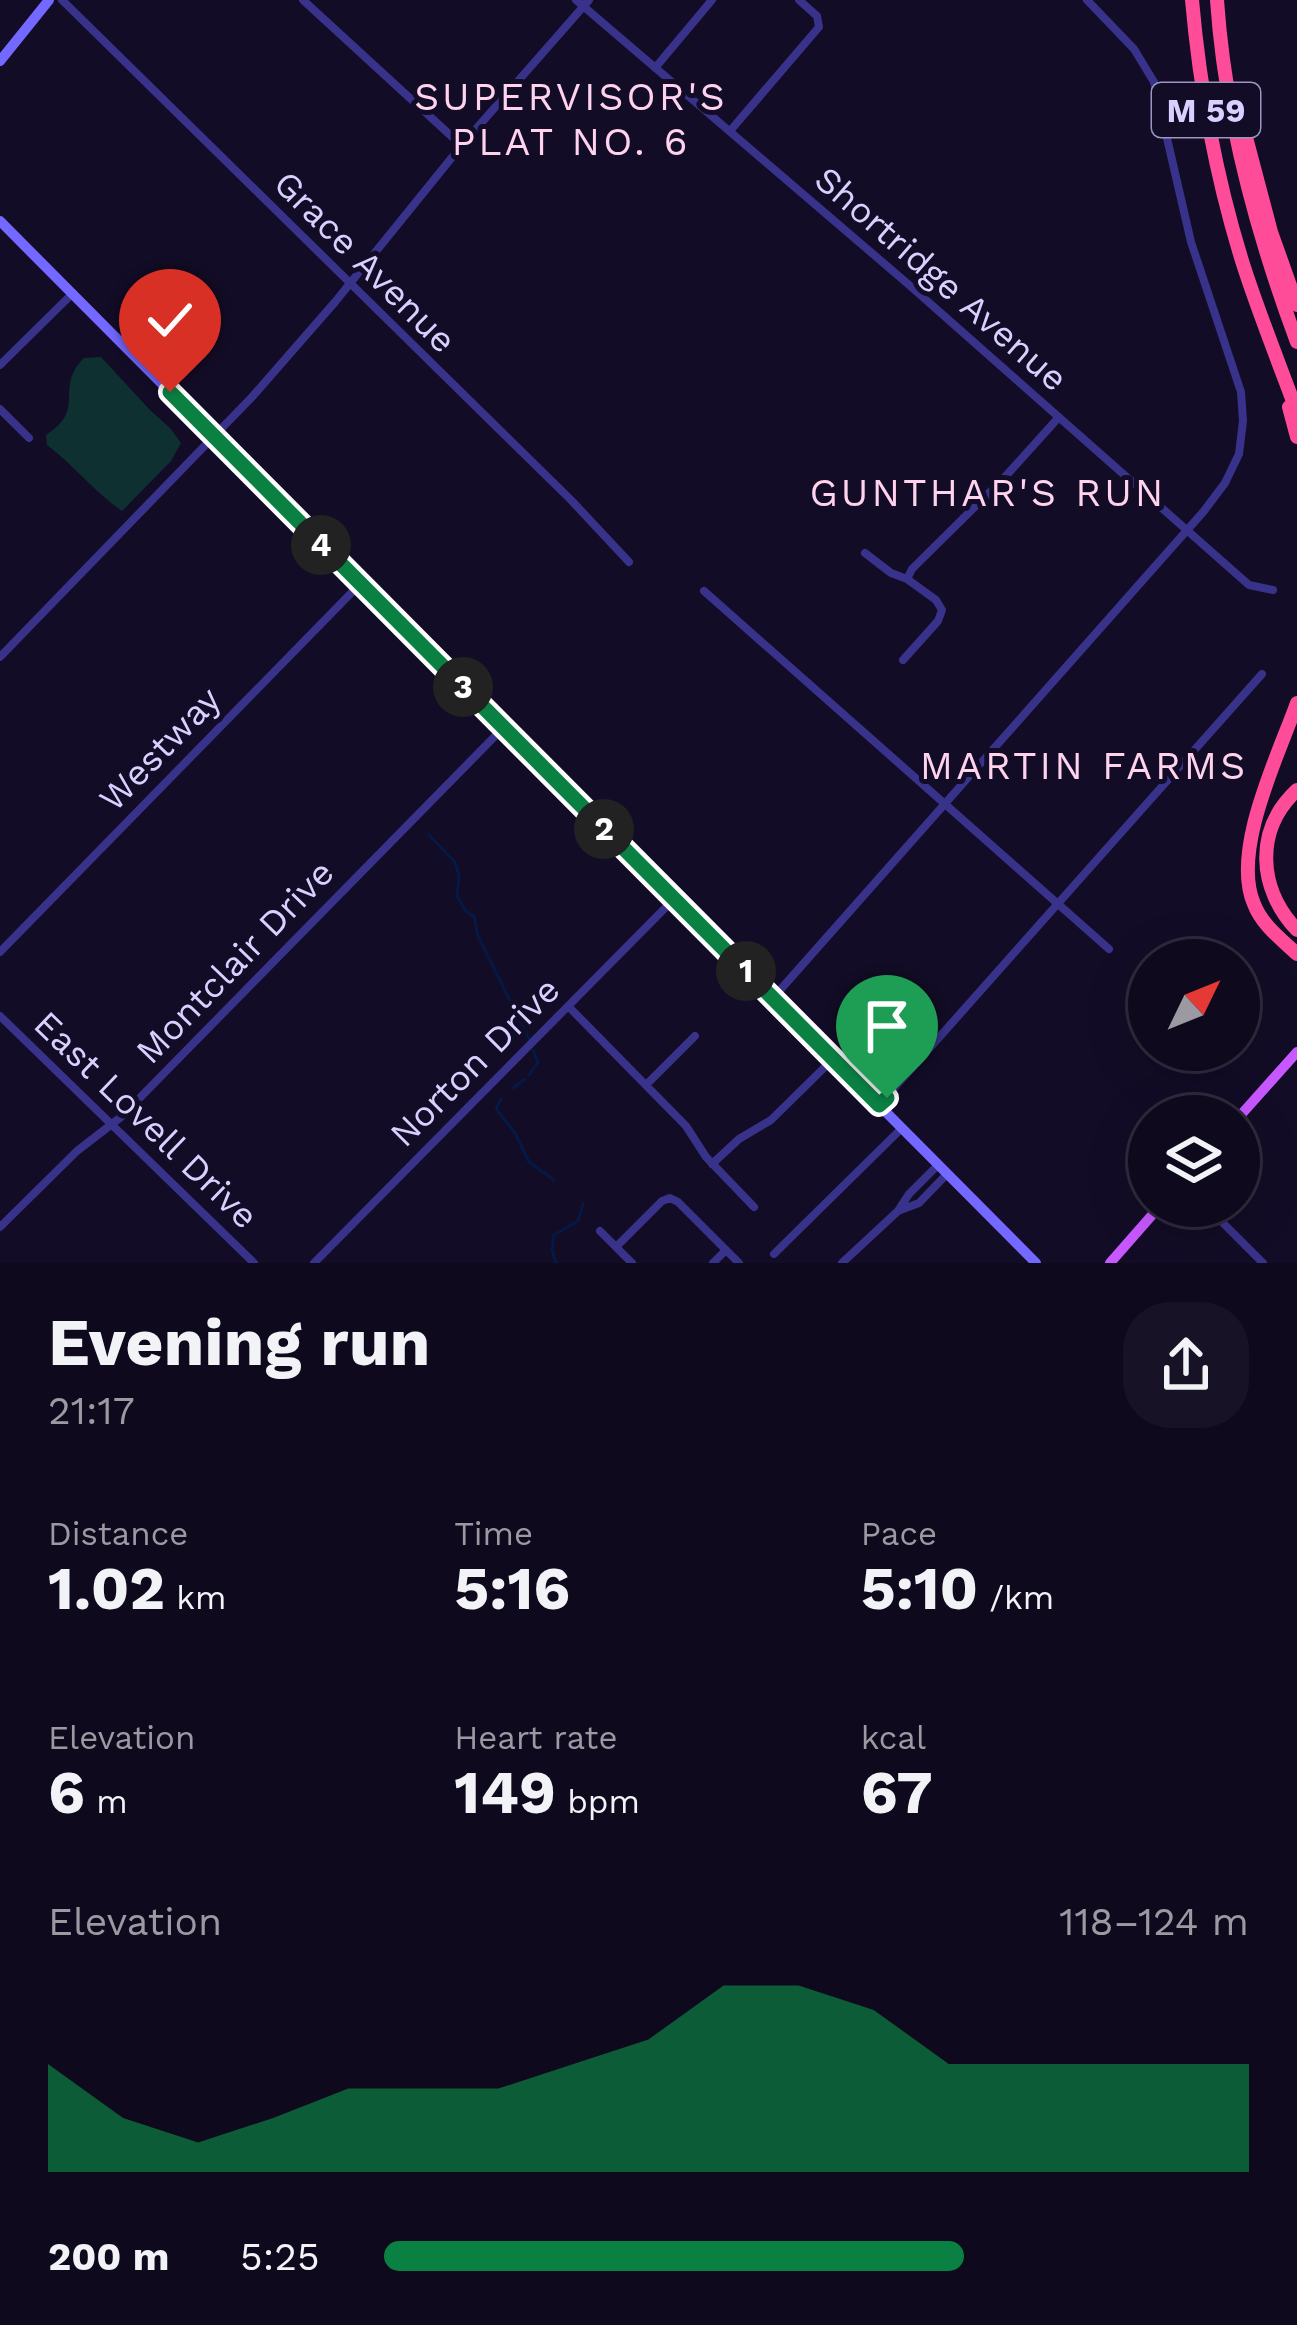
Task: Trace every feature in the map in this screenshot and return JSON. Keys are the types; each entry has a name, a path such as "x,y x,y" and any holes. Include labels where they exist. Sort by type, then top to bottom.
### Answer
{"highway":[{"name":"M 59","path":"1192,0 1205,105 1222,187 1248,278 1297,412"},
{"name":"M 59","path":"1217,6 1246,184 1297,343"},
{"path":"1217,6 1258,188 1297,305"},
{"path":"1276,355 1297,436"},
{"path":"1297,703 1255,820 1247,871 1261,917 1297,954"},
{"path":"1297,790 1274,819 1265,865 1274,896 1297,930"}],"main road":[{"path":"1259,1095 1297,1052"},
{"path":"1110,1263 1142,1227"}],"street":[{"path":"0,61 49,0"},
{"name":"Grace Avenue","path":"62,0 629,562"},
{"path":"303,0 462,145"},
{"path":"655,68 712,0"},
{"path":"730,132 819,27 818,16 799,0"},
{"path":"773,998 1187,530 1235,464 1243,430 1242,400 1195,256 1151,75 1126,39 1088,0"},
{"path":"0,657 214,437 350,285 583,2"},
{"name":"Shortridge Avenue","path":"583,2 1249,585 1273,590"},
{"path":"0,221 1036,1263"},
{"path":"0,365 73,293"},
{"path":"0,409 29,438"},
{"path":"907,579 920,559 998,485 1059,417"},
{"path":"865,553 936,600 942,610 938,621 902,660"},
{"name":"Westway","path":"0,952 360,584"},
{"path":"704,591 1109,949"},
{"path":"879,1105 1262,674"},
{"name":"Montclair Drive","path":"0,1227 69,1158 112,1126 503,728"},
{"name":"Norton Drive","path":"314,1263 674,899"},
{"path":"568,1006 686,1126 712,1164 754,1207"},
{"name":"East Lovell Drive","path":"0,1016 254,1263"},
{"path":"646,1085 695,1036"},
{"path":"712,1164 739,1139 771,1120 832,1059"},
{"path":"774,1254 902,1128"},
{"path":"842,1263 898,1211 919,1203 943,1169"},
{"path":"616,1247 670,1198 739,1263"},
{"path":"1227,1227 1263,1263"},
{"path":"600,1231 632,1263"},
{"path":"713,1263 726,1250"}],"green space":[{"path":"101,357 181,443 171,461 122,511 47,445 46,435 65,416 75,369 84,358"}],"waterway":[{"path":"429,835 455,862 457,896 474,917 478,936 529,1039"},
{"path":"529,1075 538,1062 533,1050"},
{"path":"513,1088 525,1079"},
{"path":"501,1099 496,1109 529,1162 554,1180"},
{"path":"556,1263 554,1235 578,1221 583,1204"}],"district":[{"name":"SUPERVISOR'S PLAT NO. 6","path":"571,118"},
{"name":"GUNTHAR'S RUN","path":"988,492"},
{"name":"MARTIN FARMS","path":"1084,765"}],"route":[{"path":"170,392 879,1105 887,1098"}]}
